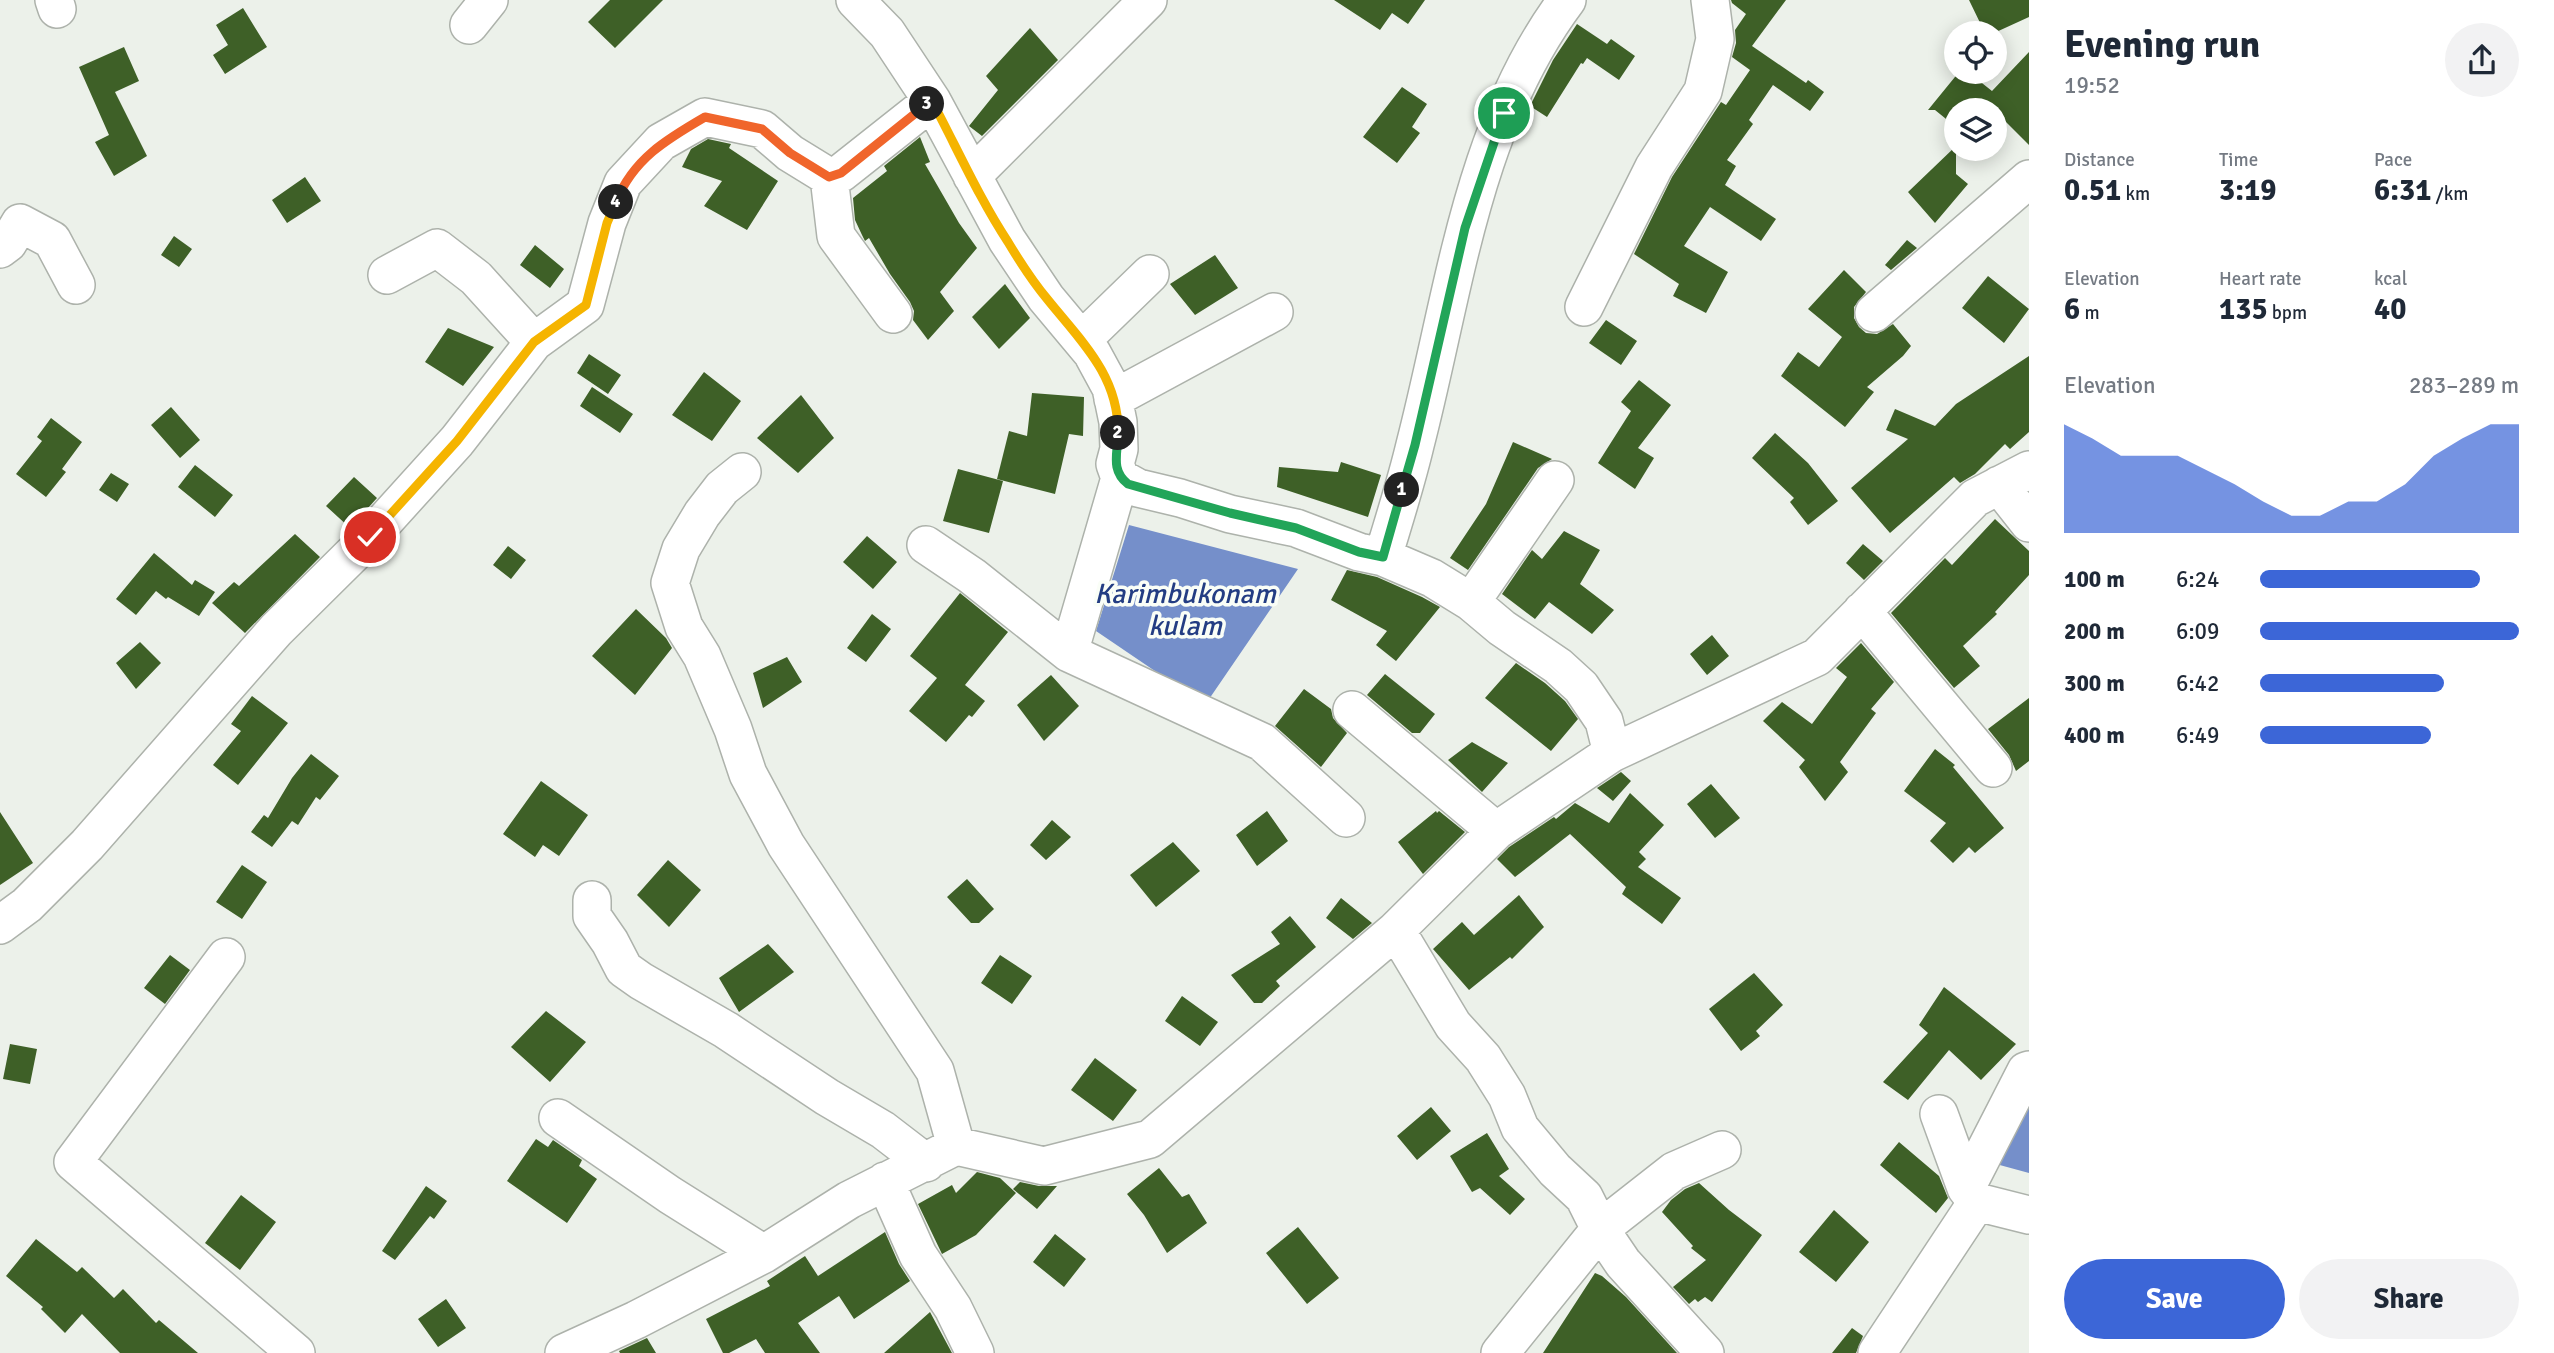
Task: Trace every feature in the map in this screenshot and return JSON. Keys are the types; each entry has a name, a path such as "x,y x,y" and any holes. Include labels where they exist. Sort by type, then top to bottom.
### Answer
{"street":[{"path":"855,0 887,33 932,101 1020,261 1046,298 1093,353 1111,388 1118,422 1119,449 1115,464 1120,478 1069,653"},
{"path":"972,176 1148,0"},
{"path":"1383,557 1415,445 1469,215 1504,113 1548,25 1567,0"},
{"path":"1584,307 1654,167 1703,91 1715,39 1710,0"},
{"path":"829,177 841,173 932,101"},
{"path":"0,925 27,905 87,845 276,629 370,537 457,441 534,342 586,305 607,223 623,183 661,142 705,117 762,129 790,153 829,177"},
{"path":"829,177 836,236 893,314"},
{"path":"1874,313 2029,179"},
{"path":"0,249 8,243 20,223 52,240 76,285"},
{"path":"387,275 437,248 476,278 534,342"},
{"path":"1082,340 1150,274"},
{"path":"1113,399 1273,312"},
{"path":"742,472 722,488 702,514 681,549 670,583 684,627 702,656 733,729 748,775 786,845 935,1071 941,1154"},
{"path":"592,900 592,916 624,969 883,1130 941,1154 1044,1166 1150,1139 1396,930 1496,831 1612,753 1816,657 1975,499 2014,477 2029,523"},
{"path":"1120,478 1138,488 1296,528 1359,552 1383,557 1432,578 1471,602 1558,666 1581,687 1604,721 1612,753"},
{"path":"1471,602 1555,480"},
{"path":"926,545 972,576 1069,653 1262,742 1346,818"},
{"path":"1862,611 1993,768"},
{"path":"1352,710 1496,831"},
{"path":"1396,930 1453,1026 1483,1058 1507,1096 1520,1128 1555,1170 1584,1197 1600,1229 1623,1263 1705,1353"},
{"path":"226,957 73,1162 296,1353"},
{"path":"1877,1353 1972,1195 2026,1071 2029,1070"},
{"path":"1939,1114 1972,1195 2029,1215"},
{"path":"558,1118 670,1195 764,1254"},
{"path":"1500,1353 1600,1229 1674,1171 1722,1150"},
{"path":"564,1353 636,1320 764,1254 849,1200 941,1154"},
{"path":"885,1181 918,1255 953,1308 975,1353"}],"water":[{"name":"Karimbukonam kulam","path":"1129,525 1298,569 1205,705 1096,631"},
{"path":"2029,1087 2029,1173 1996,1164"}],"building":[{"path":"610,0 663,0 615,48 588,22"},
{"path":"1334,0 1425,0 1408,24 1392,13 1380,30"},
{"path":"1731,0 1786,0 1752,46 1806,83 1808,80 1824,92 1810,111 1773,85 1749,120 1753,124 1727,160 1736,166 1725,185 1776,219 1761,241 1710,207 1684,246 1728,272 1706,313 1673,296 1679,284 1634,254 1672,177 1721,102 1726,105 1750,70 1732,57 1736,43 1735,30 1746,14"},
{"path":"1969,0 2029,0 2029,17 2007,27 2007,21 1979,21"},
{"path":"243,8 267,47 225,74 213,55 228,45 216,25"},
{"path":"1577,24 1607,44 1611,39 1635,56 1619,80 1587,58 1581,63 1547,117 1530,106 1553,60"},
{"path":"1030,28 1058,60 982,136 969,126 998,90 986,76"},
{"path":"124,47 139,81 115,92 147,156 114,176 95,142 109,135 79,67"},
{"path":"2029,52 2029,145 2007,123 2007,98 1944,98 1944,117 1935,110 1928,110 1949,84 1983,84 1992,91 1999,84 2007,84 2007,75"},
{"path":"1402,87 1427,104 1412,127 1420,133 1397,163 1363,137"},
{"path":"920,137 930,162 925,164 959,223 977,248 940,292 954,311 928,340 913,320 914,311 910,302 869,238 865,241 855,220 853,198 887,171 884,166"},
{"path":"708,139 731,144 729,148 778,181 747,230 704,206 722,181 682,167 691,149"},
{"path":"1944,158 1944,161 1956,161 1956,174 1968,184 1935,223 1908,192"},
{"path":"305,177 321,201 287,223 272,200"},
{"path":"174,236 192,249 179,267 161,255"},
{"path":"1907,240 1917,248 1891,270 1885,265"},
{"path":"535,245 564,269 550,288 520,265"},
{"path":"1215,255 1238,288 1195,315 1170,284"},
{"path":"1844,270 1866,292 1854,307 1854,318 1859,327 1866,333 1877,334 1893,324 1911,346 1867,387 1874,392 1845,427 1781,376 1798,352 1819,367 1842,337 1808,309"},
{"path":"1988,276 2029,309 2004,343 1962,308"},
{"path":"1005,284 1030,318 999,349 972,317"},
{"path":"1606,320 1637,341 1621,365 1589,343"},
{"path":"448,328 494,347 463,386 425,362"},
{"path":"589,354 621,375 608,394 577,373"},
{"path":"2029,356 2029,432 2010,449 2005,444 1975,474 1960,483 1954,477 1890,533 1851,488 1908,439 1886,430 1895,409 1935,426 1956,404"},
{"path":"704,372 741,401 712,441 672,415"},
{"path":"1639,380 1671,405 1638,448 1654,458 1635,489 1598,463 1631,411 1621,402"},
{"path":"592,387 633,414 620,433 580,406"},
{"path":"1032,393 1084,397 1083,436 1069,434 1055,494 997,479 1009,431 1027,436"},
{"path":"801,395 834,438 798,473 757,438"},
{"path":"171,407 200,440 180,458 151,425"},
{"path":"51,418 82,442 62,469 66,472 46,497 16,474 42,441 37,437"},
{"path":"1775,433 1808,463 1838,501 1808,525 1790,502 1794,498 1752,458"},
{"path":"1513,442 1552,459 1538,468 1468,570 1450,558 1486,504"},
{"path":"1341,462 1381,475 1368,517 1277,487 1279,467 1338,472"},
{"path":"195,465 233,495 215,517 178,487"},
{"path":"958,469 1003,481 989,533 943,521"},
{"path":"111,473 129,484 117,502 99,490"},
{"path":"354,477 377,498 350,528 326,506"},
{"path":"1995,519 2029,551 2029,575 1995,612 1997,614 1963,646 1980,666 1954,688 1891,613 1945,558 1952,565"},
{"path":"1564,531 1600,550 1580,584 1614,610 1592,634 1549,602 1535,619 1502,594 1532,550 1542,559"},
{"path":"295,534 320,557 245,633 212,603 234,582 239,586"},
{"path":"867,536 897,562 873,589 843,562"},
{"path":"1863,544 1883,561 1864,580 1846,563"},
{"path":"508,546 526,560 511,579 493,565"},
{"path":"154,553 192,585 195,580 215,592 199,616 156,591 136,615 116,599"},
{"path":"1347,570 1377,577 1440,607 1396,661 1376,645 1387,631 1331,600"},
{"path":"960,593 1008,632 965,685 985,701 946,742 909,711 937,678 910,656"},
{"path":"636,609 666,638 672,648 635,695 592,656"},
{"path":"872,614 891,629 866,662 847,648"},
{"path":"1712,635 1729,656 1707,675 1690,654"},
{"path":"140,642 161,663 136,689 116,663"},
{"path":"1861,643 1894,682 1871,709 1876,713 1840,762 1848,772 1825,801 1799,767 1805,760 1763,721 1782,702 1812,724 1847,677 1836,668"},
{"path":"787,657 802,682 763,708 753,673"},
{"path":"1516,663 1565,701 1578,719 1551,751 1485,698"},
{"path":"1385,674 1435,714 1420,733 1412,733 1367,695"},
{"path":"1051,675 1079,706 1044,741 1017,705"},
{"path":"1304,689 1331,709 1333,718 1347,733 1321,767 1275,726"},
{"path":"252,696 288,723 238,785 213,765 241,731 231,724"},
{"path":"2029,698 2029,761 2016,771 2009,755 1988,729"},
{"path":"1472,742 1508,763 1482,792 1448,760"},
{"path":"1935,749 1955,765 1953,767 2004,828 1975,853 1969,847 1953,863 1930,841 1946,823 1904,791"},
{"path":"311,754 339,776 320,800 316,797 298,825 292,821 272,847 251,832 264,815 268,818 292,778"},
{"path":"1621,772 1631,781 1613,801 1597,788"},
{"path":"541,781 588,815 559,856 543,845 535,857 503,834"},
{"path":"1711,784 1740,818 1715,838 1687,804"},
{"path":"1630,793 1664,825 1639,852 1646,859 1638,867 1681,898 1662,924 1622,894 1626,887 1570,834 1515,877 1497,859 1509,847 1554,817 1556,819 1575,803 1609,823"},
{"path":"1267,811 1288,841 1257,866 1236,835"},
{"path":"1436,811 1465,832 1423,874 1398,842"},
{"path":"0,812 33,863 0,885"},
{"path":"1052,820 1071,837 1046,860 1030,845"},
{"path":"1173,842 1200,871 1156,907 1130,875"},
{"path":"668,860 701,890 669,927 637,895"},
{"path":"242,865 267,882 242,919 216,902"},
{"path":"967,879 994,909 979,923 971,923 947,897"},
{"path":"1519,895 1544,927 1512,959 1510,957 1469,990 1433,949 1462,922 1474,935"},
{"path":"1341,898 1372,923 1353,939 1326,918"},
{"path":"1290,916 1316,947 1276,981 1280,986 1262,1003 1254,1003 1231,975 1280,944 1271,932"},
{"path":"768,944 794,972 739,1012 719,978"},
{"path":"170,955 190,970 165,1004 144,988"},
{"path":"1000,955 1032,976 1012,1004 981,983"},
{"path":"1754,973 1783,1005 1756,1031 1760,1036 1741,1051 1709,1009"},
{"path":"1944,987 2016,1044 1981,1080 1949,1050 1908,1100 1883,1082 1928,1033 1919,1025"},
{"path":"1182,996 1218,1022 1200,1046 1165,1021"},
{"path":"546,1011 586,1042 550,1082 511,1047"},
{"path":"10,1044 37,1049 30,1084 3,1079"},
{"path":"1095,1058 1137,1090 1113,1121 1071,1090"},
{"path":"1431,1107 1451,1131 1417,1160 1397,1136"},
{"path":"1487,1133 1509,1169 1499,1176 1525,1199 1510,1215 1480,1188 1472,1192 1450,1156"},
{"path":"536,1139 548,1147 553,1140 582,1160 579,1166 597,1179 567,1223 507,1181"},
{"path":"1899,1142 1939,1176 1948,1198 1936,1213 1880,1165"},
{"path":"1159,1168 1182,1197 1189,1194 1207,1223 1167,1253 1144,1215 1127,1194"},
{"path":"977,1172 1000,1178 1016,1193 976,1235 942,1254 918,1204 952,1185 956,1193"},
{"path":"1020,1182 1057,1186 1037,1209 1013,1189"},
{"path":"1699,1183 1762,1235 1712,1302 1705,1297 1698,1302 1695,1299 1689,1304 1673,1287 1706,1260 1691,1248 1693,1246 1662,1212 1671,1200 1685,1189"},
{"path":"426,1186 447,1201 434,1219 430,1216 395,1260 382,1251"},
{"path":"241,1195 276,1222 240,1270 205,1243"},
{"path":"1834,1210 1869,1242 1836,1282 1799,1252"},
{"path":"1298,1227 1339,1278 1307,1304 1266,1253"},
{"path":"885,1232 910,1281 854,1319 839,1296 798,1323 820,1353 765,1353 756,1339 729,1353 723,1353 706,1319 770,1286 767,1281 805,1256 818,1276"},
{"path":"1055,1234 1086,1259 1064,1287 1033,1262"},
{"path":"36,1239 77,1272 82,1267 114,1298 123,1289 156,1323 159,1320 198,1353 120,1353 82,1314 65,1333 41,1309 43,1307 6,1276"},
{"path":"1595,1273 1626,1297 1677,1353 1543,1353"},
{"path":"446,1299 466,1328 438,1347 418,1319"},
{"path":"930,1312 952,1353 884,1353"},
{"path":"1852,1328 1863,1336 1856,1353 1832,1353"},
{"path":"647,1338 656,1353 620,1353 619,1351"}],"route":[{"path":"370,537 457,441 534,342 586,305 607,223 623,183 661,142 705,117 725,120 762,129 790,153 829,177 841,173 932,101 1007,240 1046,298 1093,353 1111,388 1118,422 1119,449 1115,464 1120,478 1138,488 1296,528 1359,552 1383,557 1415,445 1465,228 1504,113"}]}
